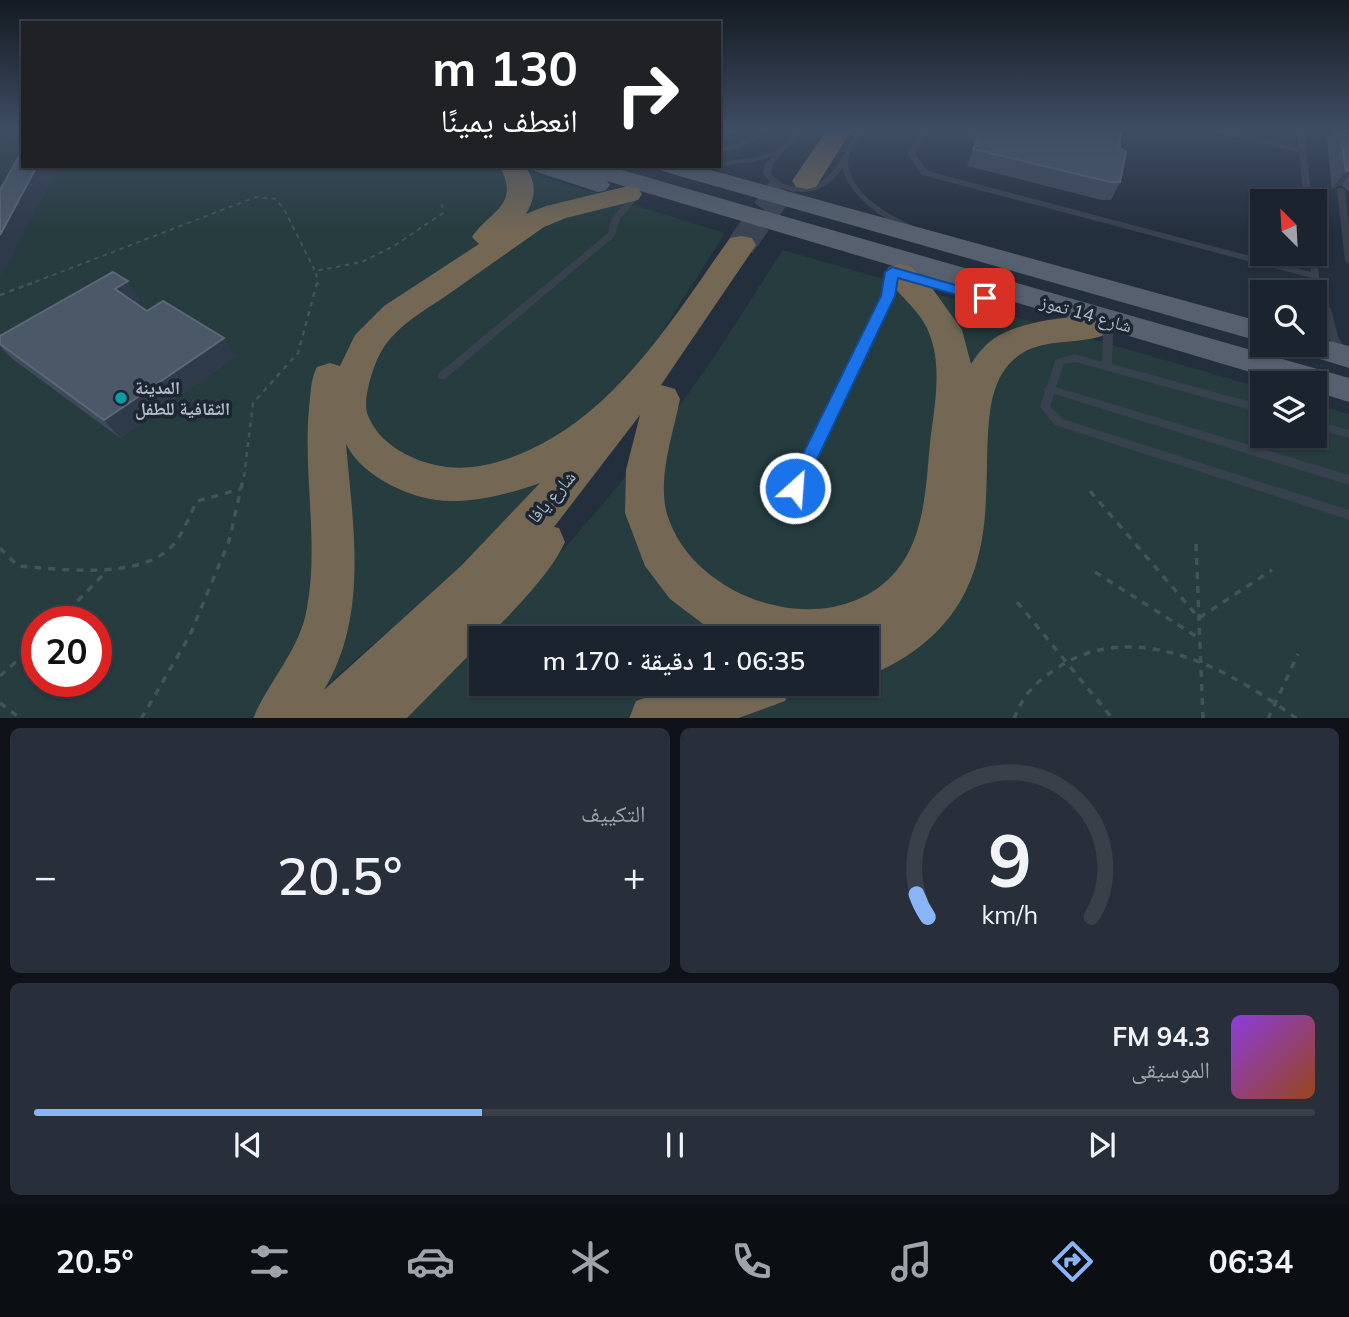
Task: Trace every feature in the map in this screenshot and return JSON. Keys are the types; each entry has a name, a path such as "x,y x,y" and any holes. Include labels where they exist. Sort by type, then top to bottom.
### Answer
{"highway":[{"path":"805,165 798,179 810,165"},
{"path":"279,718 314,661 330,610 334,563 326,435 331,374 351,336 383,308 492,233 511,215 522,196 522,183 513,168"},
{"path":"629,181 534,220 396,314 367,344 352,378 348,412 363,440 382,461 408,475 447,484 483,481 528,471 569,448 650,395"},
{"name":"شارع يافا","path":"371,718 486,607 585,495 650,395 752,248"},
{"path":"650,395 645,512 654,541 671,570 696,595 730,616 762,625 810,631 842,628 878,615 911,587 928,557 946,488 955,365 951,338 940,317 896,273"},
{"path":"879,646 898,636 925,614 944,589 955,565 965,528 972,408 979,383 991,360 1010,344 1031,336 1099,331"},
{"name":"شارع يافا","path":"330,718 402,653 514,540 650,395"},
{"path":"657,718 729,696"}],"main road":[{"path":"554,168 629,181 1250,341"},
{"name":"شارع 14 تموز","path":"589,168 1349,390"},
{"name":"شارع 14 تموز","path":"677,168 1250,329"},
{"name":"شارع 14 تموز","path":"629,181 1348,365"},
{"path":"629,181 896,273 1250,375"},
{"path":"1327,355 1348,365"},
{"path":"1316,357 1348,365"},
{"path":"1327,398 1349,404"}],"lane":[{"path":"769,165 767,174 776,183 792,189 821,187 833,178 840,165"},
{"path":"845,165 855,188 883,214 903,225 965,248"},
{"path":"919,165 925,173 1316,276"},
{"path":"1304,165 1307,189"},
{"path":"442,376 612,234 629,181"},
{"path":"1344,194 1349,261"},
{"path":"1315,266 1316,280"},
{"path":"795,488 888,296 896,273"},
{"path":"1327,313 1333,337 1348,365"},
{"path":"1099,331 1107,366"},
{"path":"1250,407 1075,358 1060,361 1045,407 1059,422 1349,515"},
{"path":"1049,389 1349,480"},
{"path":"1327,428 1349,434"}],"path":[{"path":"0,295 256,197 276,199 284,209 315,271 318,288 298,354 253,403 246,471 229,541 190,635 142,718"},
{"path":"315,271 362,262 394,246 443,213 442,204"},
{"path":"0,548 18,566 107,570 157,558 174,544 197,501 241,489"},
{"path":"1090,491 1199,618"},
{"path":"1196,544 1203,718"},
{"path":"72,606 107,570"},
{"path":"1199,618 1272,570"},
{"path":"1095,572 1199,638"},
{"path":"1017,603 1112,718"},
{"path":"1014,718 1025,693 1065,660 1101,648 1148,648 1200,662 1238,678 1296,718"},
{"path":"1268,718 1298,654"},
{"path":"0,676 21,657"},
{"path":"0,703 20,718"}],"green space":[{"path":"0,165 21,165 21,168 514,168 725,233 623,393 463,570 372,645 290,718 0,718"},
{"path":"783,250 1250,385 1250,448 1327,448 1327,408 1349,414 1349,718 395,718 469,648 469,696 879,696 879,626 490,626 613,492 691,390"}],"building":[{"path":"14,165 21,165 21,168 36,168 0,235 0,190"},
{"path":"1037,165 1123,165 1120,182"},
{"name":"المدينة الثقافية للطفل","path":"113,272 128,281 115,289 147,311 163,301 224,338 104,420 0,344 0,336"}],"tunnel":[{"path":"741,245 790,177"}],"place":[{"name":"المدينة الثقافية للطفل","path":"121,398"}],"route":[{"path":"795,488 888,296 892,272 985,298"}]}
